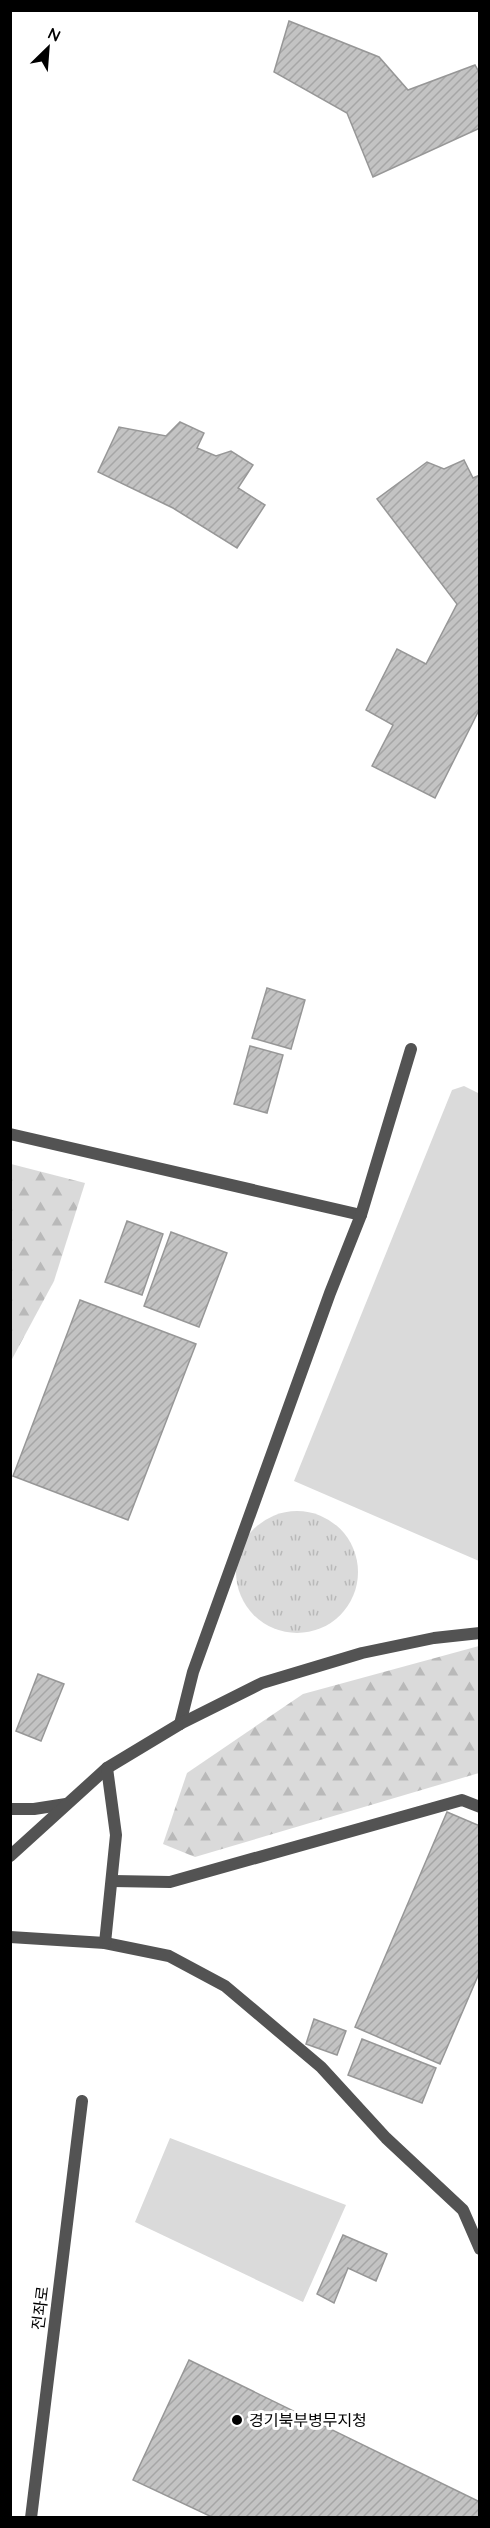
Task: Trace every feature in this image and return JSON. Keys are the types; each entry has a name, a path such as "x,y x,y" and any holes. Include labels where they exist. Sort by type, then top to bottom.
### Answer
{"street":[{"path":"180,1724 193,1672 330,1293 361,1215 411,1049"},
{"path":"10,1134 361,1215"},
{"path":"10,1856 107,1768 180,1724 262,1683 351,1656 434,1638 480,1633"},
{"path":"105,1943 116,1835 107,1768"},
{"path":"113,1881 170,1882 462,1800 480,1807"},
{"path":"10,1809 34,1809 67,1804"},
{"path":"10,1937 105,1943 169,1956 225,1986 321,2067 386,2138 463,2210 480,2249"},
{"name":"전좌로","path":"32,2517 82,2102"}],"green space":[{"path":"464,1086 480,1094 479,1561 294,1481 452,1090"},
{"path":"11,1164 85,1183 54,1281 11,1361"},
{"path":"297,1511 320,1516 331,1521 340,1529 348,1538 353,1549 358,1572 353,1595 348,1606 340,1615 331,1623 320,1628 297,1633 274,1628 263,1623 254,1615 246,1606 241,1595 236,1572 241,1549 246,1538 254,1529 263,1521 274,1516"},
{"path":"479,1646 479,1773 195,1857 163,1844 187,1773 303,1694"},
{"path":"170,2138 346,2205 303,2302 135,2222"}],"building":[{"path":"289,21 379,57 408,90 475,65 480,74 480,128 373,177 347,113 274,72"},
{"path":"180,422 204,433 197,448 216,456 231,451 253,465 238,488 265,505 237,548 173,508 98,472 119,427 166,436"},
{"path":"464,460 473,478 480,475 480,708 435,798 372,766 393,725 366,710 397,649 426,664 457,604 377,499 427,462 444,469"},
{"path":"267,988 305,1000 291,1049 252,1038"},
{"path":"250,1046 283,1055 267,1113 234,1104"},
{"path":"127,1221 163,1234 142,1295 105,1282"},
{"path":"171,1232 227,1253 199,1327 144,1306"},
{"path":"80,1300 196,1344 128,1520 13,1476"},
{"path":"38,1674 64,1684 41,1741 16,1731"},
{"path":"447,1812 480,1826 480,1971 440,2064 355,2027"},
{"path":"314,2019 346,2031 337,2055 306,2044"},
{"path":"362,2039 436,2068 422,2103 348,2075"},
{"path":"343,2235 387,2254 376,2281 348,2268 334,2303 317,2294"},
{"name":"경기북부병무지청","path":"189,2360 480,2502 480,2518 214,2518 133,2480"}],"place":[{"name":"경기북부병무지청","path":"237,2420"}]}
